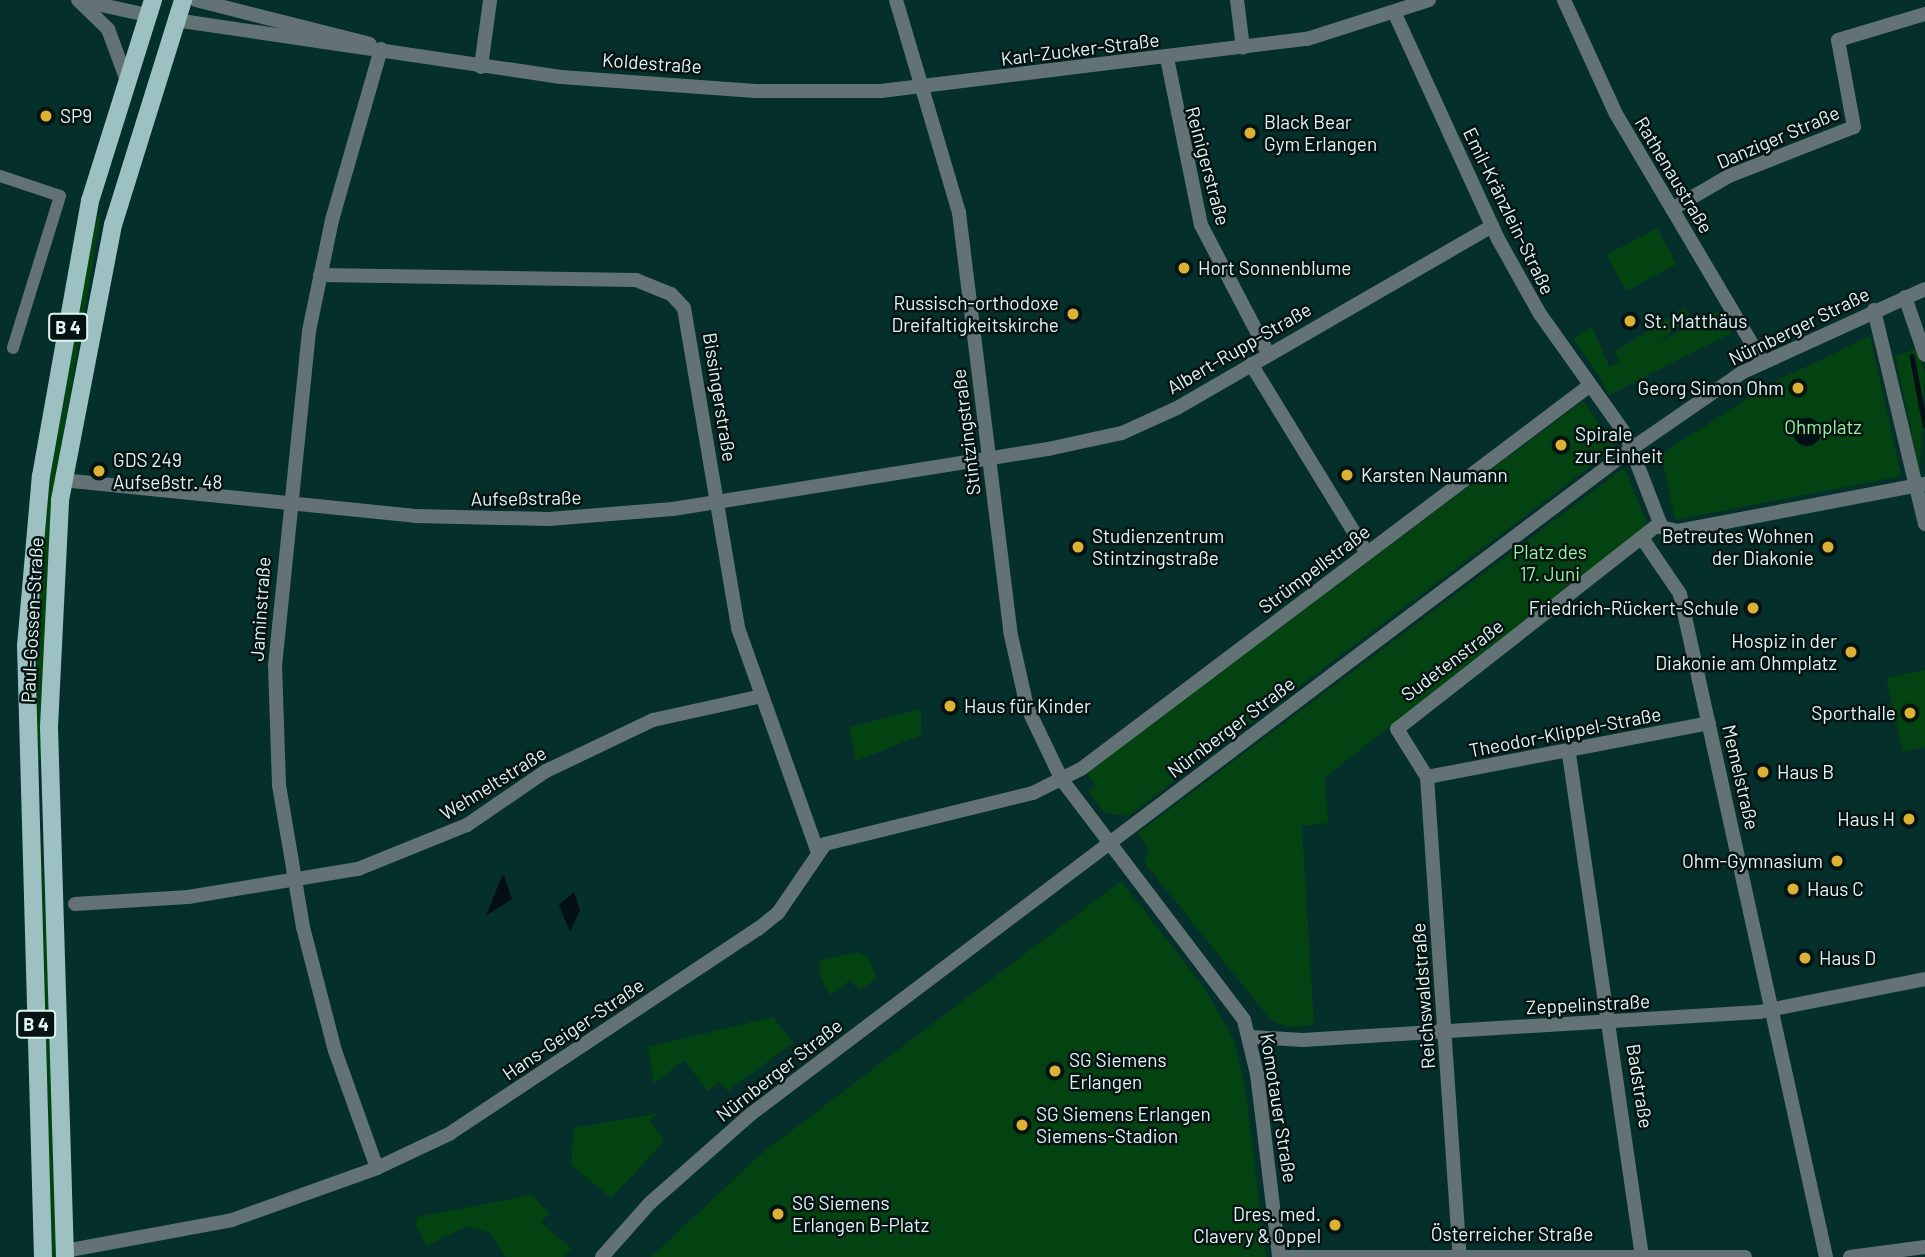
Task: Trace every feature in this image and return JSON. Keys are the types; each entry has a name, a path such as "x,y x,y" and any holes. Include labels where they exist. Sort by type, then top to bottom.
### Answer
{"main road":[{"name":"Paul-Gossen-Straße","path":"65,1254 49,737 62,480 113,225 174,20 183,0"},
{"name":"Paul-Gossen-Straße","path":"43,1257 25,737 41,477 87,223 126,78 150,7"},
{"name":"Koldestraße","path":"150,7 174,20"},
{"path":"87,223 102,213 113,225"},
{"path":"25,737 37,746 49,737"}],"street":[{"path":"78,0 150,7"},
{"path":"78,0 108,29 126,78"},
{"name":"Koldestraße","path":"196,0 381,49"},
{"path":"481,66 490,0"},
{"name":"Stintzingstraße","path":"895,0 959,213 989,458 1023,692 1062,780 1110,842"},
{"path":"1237,0 1242,48"},
{"name":"Karl-Zucker-Straße","path":"923,87 1307,39 1395,14 1429,0"},
{"name":"Rathenaustraße","path":"1564,0 1616,114 1763,363"},
{"name":"Emil-Kränzlein-Straße","path":"1395,14 1492,226 1589,386 1631,449"},
{"name":"Danziger Straße","path":"1672,209 1729,176 1854,127 1838,40 1925,14"},
{"name":"Koldestraße","path":"174,20 481,66 728,90 923,87"},
{"name":"Jaminstraße","path":"377,1168 335,1051 295,884 275,706 287,504 320,275 381,49"},
{"name":"Reinigerstraße","path":"1167,58 1201,225 1268,353"},
{"path":"0,176 60,196 13,348"},
{"name":"Albert-Rupp-Straße","path":"989,458 1122,433 1251,364 1492,226"},
{"name":"Bissingerstraße","path":"320,275 636,280 671,294 690,324 738,628 758,697 817,850"},
{"name":"Nürnberger Straße","path":"602,1257 650,1203 751,1114 1631,449 1763,363 1925,289"},
{"path":"1905,297 1925,355"},
{"path":"1874,310 1921,484 1925,524"},
{"path":"1251,364 1367,552"},
{"name":"Strümpellstraße","path":"1062,780 1589,386"},
{"path":"1631,449 1659,527"},
{"name":"Aufseßstraße","path":"62,480 287,504 486,521 716,501 989,458"},
{"path":"1659,527 1678,531 1921,484"},
{"path":"1644,541 1659,527"},
{"name":"Memelstraße","path":"1644,541 1680,594 1826,1257"},
{"name":"Sudetenstraße","path":"1427,776 1400,741 1397,729 1405,719 1644,541"},
{"name":"Wehneltstraße","path":"75,904 295,884 436,840 546,771 653,720 758,697"},
{"name":"Theodor-Klippel-Straße","path":"1427,776 1569,754 1709,723"},
{"name":"Badstraße","path":"1569,754 1611,1021 1642,1255"},
{"name":"Reichswaldstraße","path":"1427,776 1460,1256"},
{"path":"817,850 1062,780"},
{"name":"Komotauer Straße","path":"1110,842 1236,1004 1251,1037 1279,1257"},
{"name":"Hans-Geiger-Straße","path":"65,1254 232,1220 377,1168 500,1102 758,929 795,891 817,850"},
{"name":"Zeppelinstraße","path":"1251,1037 1303,1040 1773,1010 1925,979"},
{"path":"1850,1257 1925,1247"},
{"name":"Österreicher Straße","path":"1279,1257 1745,1257"}],"green space":[{"path":"101,215 52,499 41,760 36,761 38,612 50,473 94,221"},
{"path":"1657,228 1676,264 1626,291 1607,255"},
{"path":"1685,308 1691,317 1604,383 1573,339 1592,327 1612,373 1622,365 1614,352"},
{"path":"1719,311 1730,333 1609,395 1598,373"},
{"name":"Ohmplatz","path":"1870,336 1901,476 1675,520 1661,454 1770,384"},
{"path":"1918,348 1925,376 1920,471 1895,356"},
{"path":"1583,401 1616,447 1128,816 1106,813 1088,792 1096,786 1086,773"},
{"name":"Platz des 17. Juni","path":"1624,468 1649,527 1325,777 1328,823 1302,826 1314,1025 1287,1027 1270,1019 1144,862 1149,850 1138,833"},
{"name":"Sporthalle","path":"1925,670 1925,747 1903,752 1886,678"},
{"path":"921,709 921,735 856,761 849,727"},
{"path":"39,807 48,957 58,1257 51,1257"},
{"name":"SG Siemens Erlangen","path":"1121,881 1203,986 1234,1040 1245,1087 1266,1257 651,1257 762,1153"},
{"path":"855,952 868,957 877,978 859,991 850,980 831,995 820,978 819,961"},
{"path":"773,1017 793,1043 728,1091 720,1082 708,1091 684,1060 654,1084 648,1047"},
{"path":"659,1113 649,1120 665,1141 611,1198 571,1165 574,1128"},
{"path":"532,1195 549,1213 541,1223 571,1248 564,1257 505,1257 490,1233 467,1226 426,1246 416,1225 417,1217"}],"shaded area":[{"path":"1807,418 1817,422 1821,432 1817,442 1807,446 1797,442 1793,432 1797,422"},
{"path":"504,875 512,899 486,916 502,876"},
{"path":"574,892 580,910 570,932 559,905"}],"waterway":[{"path":"1912,356 1925,425"}],"place":[{"name":"SP9","path":"46,116"},
{"name":"Black Bear Gym Erlangen","path":"1250,133"},
{"name":"Hort Sonnenblume","path":"1184,268"},
{"name":"Russisch-orthodoxe Dreifaltigkeitskirche","path":"1073,314"},
{"name":"St. Matthäus","path":"1630,321"},
{"name":"Georg Simon Ohm","path":"1798,388"},
{"name":"Spirale zur Einheit","path":"1561,445"},
{"name":"GDS 249 Aufseßstr. 48","path":"99,471"},
{"name":"Karsten Naumann","path":"1347,475"},
{"name":"Studienzentrum Stintzingstraße","path":"1078,547"},
{"name":"Betreutes Wohnen der Diakonie","path":"1828,547"},
{"name":"Friedrich-Rückert-Schule","path":"1753,608"},
{"name":"Hospiz in der Diakonie am Ohmplatz","path":"1851,652"},
{"name":"Haus für Kinder","path":"950,706"},
{"name":"Sporthalle","path":"1910,713"},
{"name":"Haus B","path":"1763,772"},
{"name":"Haus H","path":"1909,819"},
{"name":"Ohm-Gymnasium","path":"1837,861"},
{"name":"Haus C","path":"1793,889"},
{"name":"Haus D","path":"1805,958"},
{"name":"SG Siemens Erlangen","path":"1055,1071"},
{"name":"SG Siemens Erlangen Siemens-Stadion","path":"1022,1125"},
{"name":"SG Siemens Erlangen B-Platz","path":"778,1214"},
{"name":"Dres. med. Clavery & Oppel","path":"1335,1225"}]}
